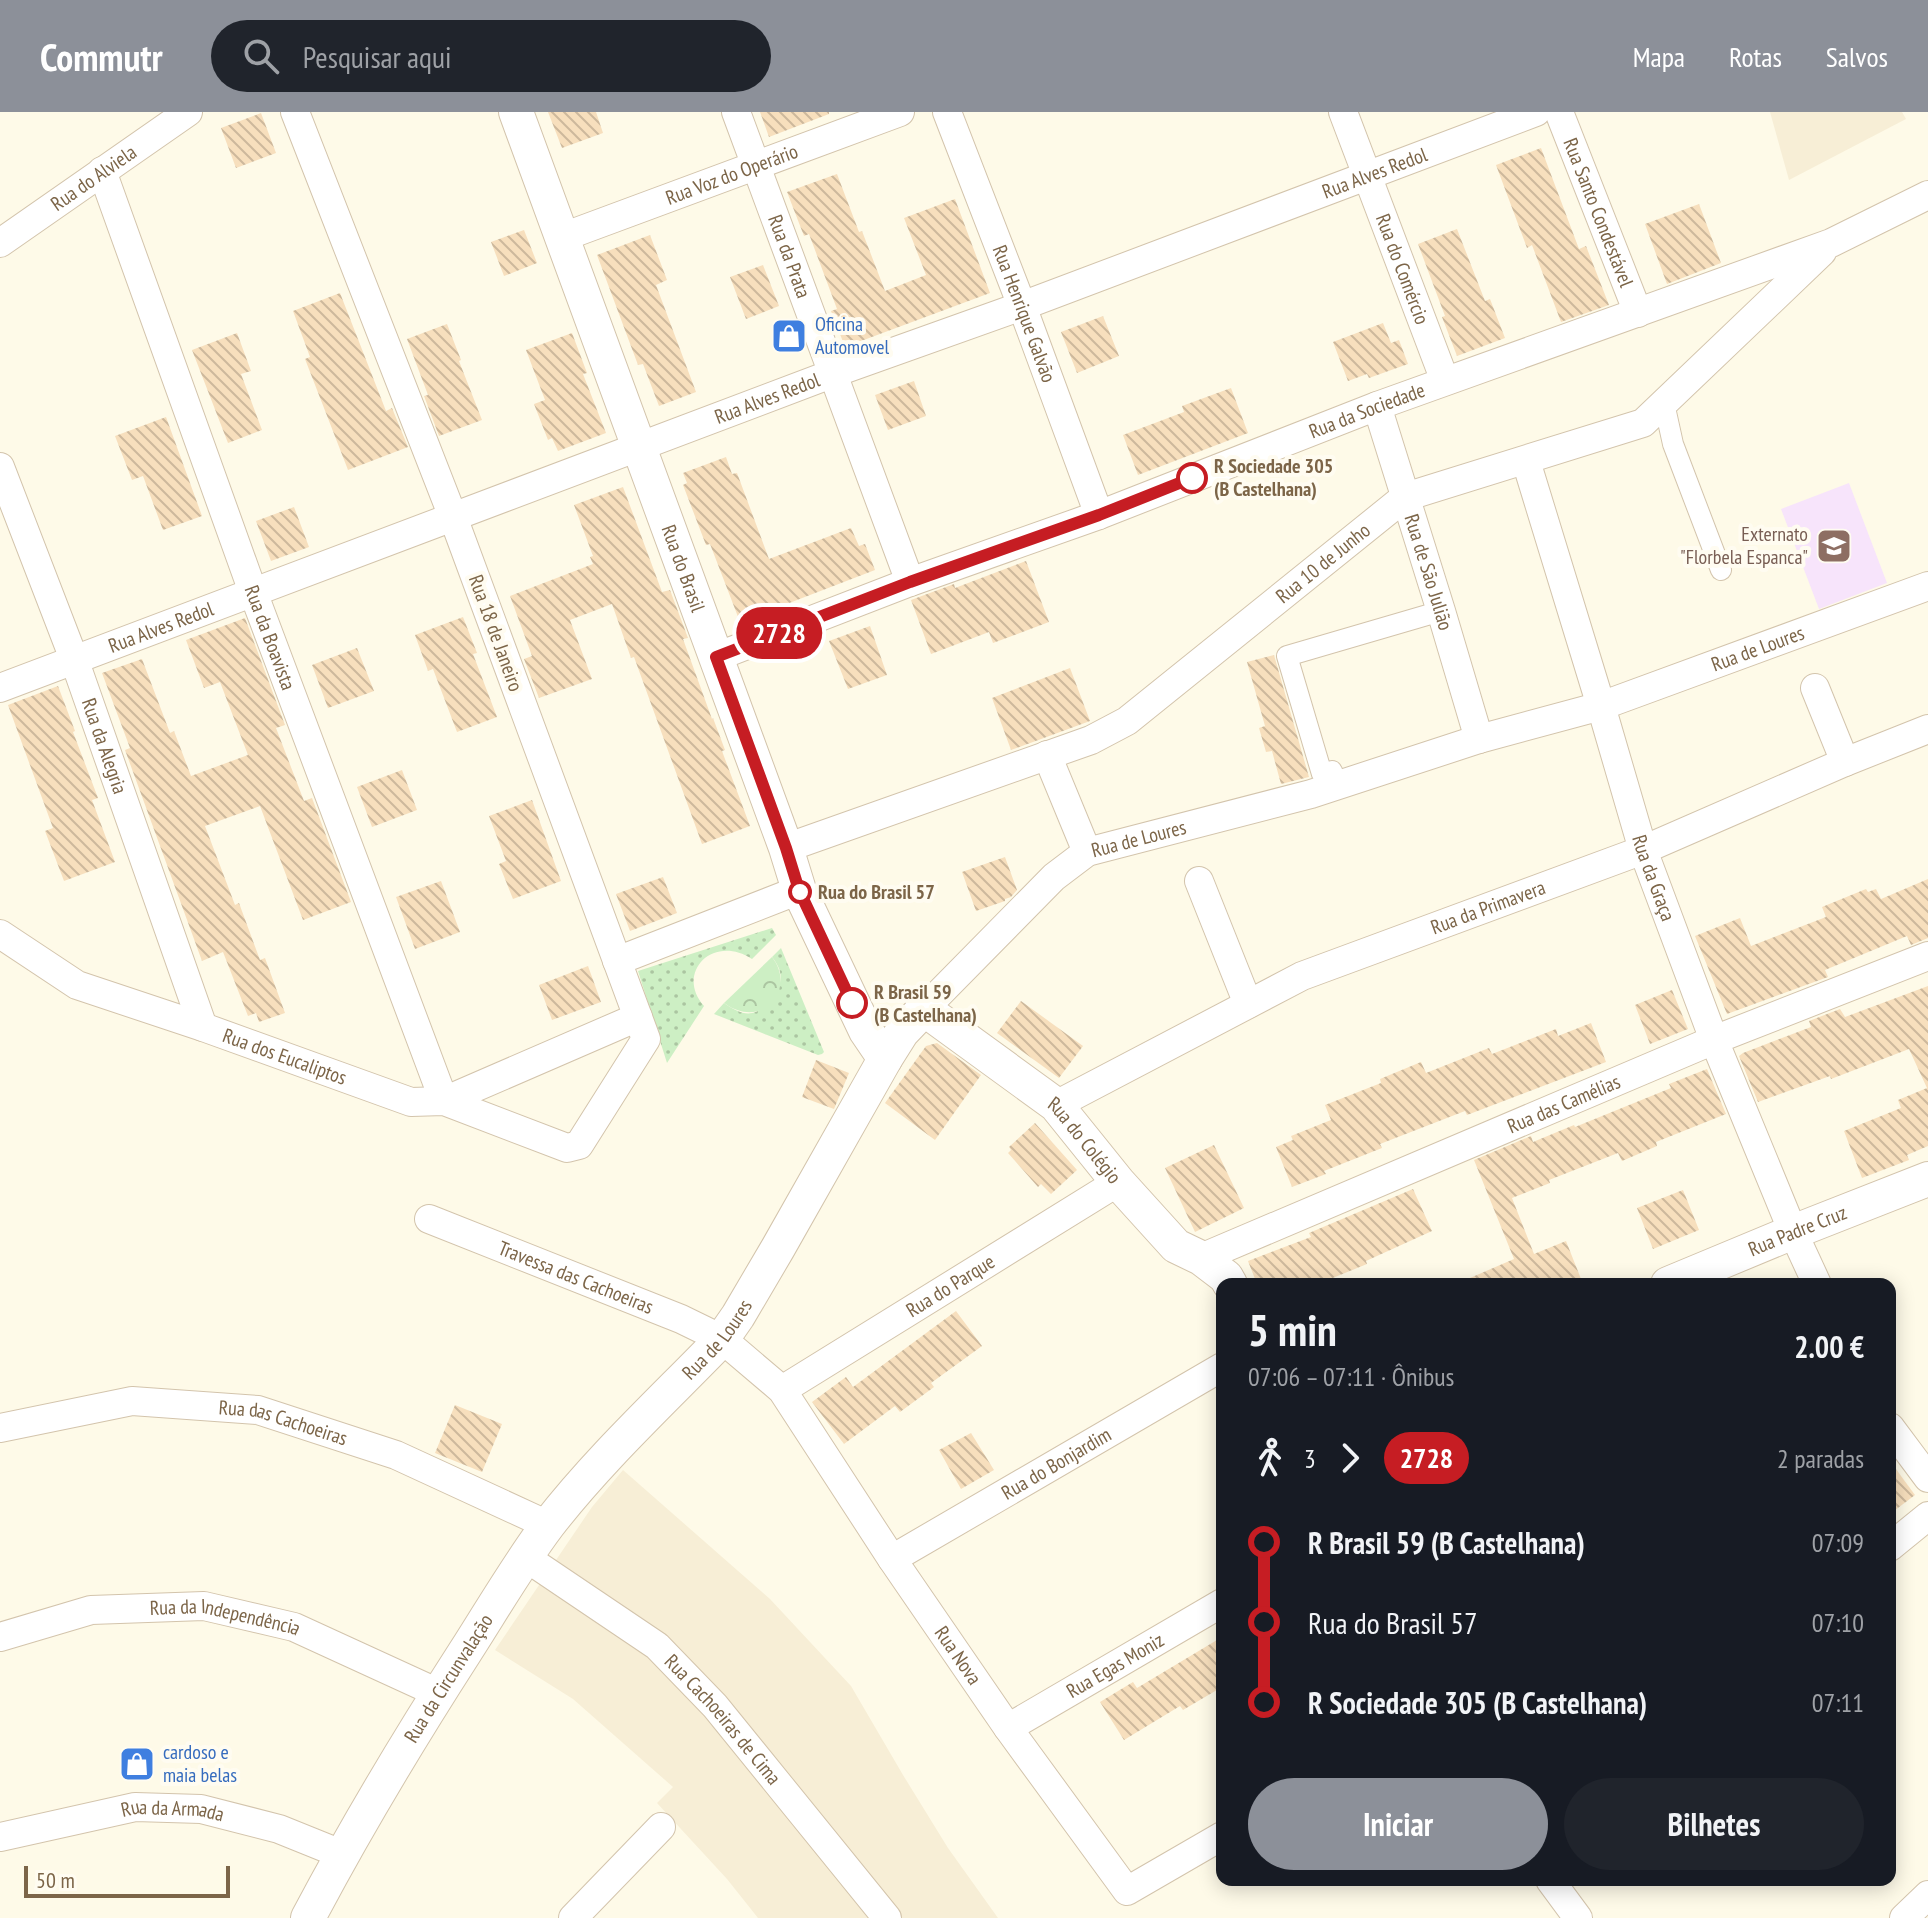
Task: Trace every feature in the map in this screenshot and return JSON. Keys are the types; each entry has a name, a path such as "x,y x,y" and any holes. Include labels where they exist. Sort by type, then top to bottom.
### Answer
{"street":[{"name":"Rua do Alviela","path":"0,243 188,112"},
{"name":"Rua 18 de Janeiro","path":"295,112 453,517 646,1039 579,1145"},
{"name":"Rua do Brasil","path":"516,112 799,890 866,1031 885,1059"},
{"name":"Rua da Prata","path":"736,112 910,582"},
{"name":"Rua Voz do Operário","path":"563,237 900,112"},
{"name":"Rua Henrique Galvão","path":"947,112 1099,515"},
{"name":"Rua do Comércio","path":"1343,112 1445,381"},
{"name":"Rua Alves Redol","path":"0,688 1536,112"},
{"name":"Rua Santo Condestável","path":"1559,112 1638,313"},
{"name":"Rua da Boavista","path":"102,171 253,592 444,1101"},
{"name":"Rua da Sociedade","path":"716,657 910,582 1099,515 1377,406 1831,243 1928,195"},
{"name":"Rua 10 de Junho","path":"786,848 1091,740 1127,721 1405,497 1643,423 1831,243"},
{"path":"1664,403 1673,444 1721,570"},
{"name":"Rua de São Julião","path":"1377,406 1479,739"},
{"name":"Rua da Graça","path":"1526,461 1643,850 1714,1040 1814,1278"},
{"name":"Rua da Alegria","path":"0,467 74,659 203,1027"},
{"name":"Rua de Loures","path":"611,1454 722,1339 738,1316 902,1032 1054,877 1087,852 1311,794 1479,739 1601,706 1928,586"},
{"path":"1337,786 1332,771 1322,774 1287,656 1441,611"},
{"path":"1815,688 1845,762"},
{"name":"Rua da Primavera","path":"1056,1105 1302,976 1643,850 1928,729"},
{"path":"1047,755 1087,852"},
{"path":"1199,881 1248,1004"},
{"path":"617,961 799,890"},
{"name":"Rua dos Eucaliptos","path":"0,934 77,985 411,1102 444,1101 567,1148 579,1145"},
{"name":"Rua das Camélias","path":"1201,1258 1714,1040 1928,956"},
{"name":"Rua do Colégio","path":"924,1009 1056,1105 1118,1182 1176,1246 1201,1258 1227,1278"},
{"path":"444,1101 638,1017"},
{"name":"Rua Padre Cruz","path":"1682,1278 1928,1179"},
{"name":"Rua do Parque","path":"782,1390 1118,1182"},
{"name":"Travessa das Cachoeiras","path":"429,1219 681,1319 722,1339"},
{"name":"Rua Nova","path":"722,1339 782,1390 892,1559 1008,1728 1127,1891 1216,1839"},
{"name":"Rua do Bonjardim","path":"892,1559 1216,1370"},
{"name":"Rua das Cachoeiras","path":"0,1428 132,1401 258,1410 396,1455 548,1525"},
{"path":"1896,1435 1928,1478"},
{"name":"Rua da Circunvalação","path":"308,1918 341,1854 525,1557 548,1525 611,1454"},
{"path":"1896,1542 1928,1516"},
{"name":"Rua Cachoeiras de Cima","path":"525,1557 657,1646 715,1706 887,1918"},
{"name":"Rua da Independência","path":"0,1637 91,1610 204,1606 294,1627 438,1693"},
{"name":"Rua Egas Moniz","path":"1008,1728 1216,1607"},
{"name":"Rua da Armada","path":"0,1837 135,1807 201,1809 279,1829 341,1854"},
{"path":"573,1918 661,1827"},
{"path":"1554,1886 1578,1918"},
{"path":"1904,1918 1928,1895"}],"shaded area":[{"path":"1770,112 1902,112 1906,119 1789,180"},
{"name":"Externato \"Florbela Espanca\"","path":"1849,483 1887,583 1819,609 1781,509"},
{"path":"623,1470 770,1599 851,1686 948,1848 998,1918 758,1918 727,1879 657,1803 673,1787 573,1699 495,1650 592,1507"}],"green space":[{"path":"772,928 776,935 752,959 737,952 724,951 702,961 696,970 694,982 696,994 704,1006 667,1063 638,971"},
{"path":"781,948 824,1052 822,1054 714,1014 724,1003 747,1013 763,1007 779,985 781,975 772,957"},
{"path":"772,957 779,969 781,982 772,1002 763,1009 751,1012 724,1003"}],"building":[{"path":"548,112 596,112 603,133 562,148"},
{"path":"760,112 829,112 829,114 769,137"},
{"path":"261,113 276,153 236,168 221,128"},
{"path":"1541,148 1579,249 1586,246 1609,305 1561,322 1532,245 1527,248 1496,165"},
{"path":"837,174 885,291 926,275 904,218 955,199 990,293 845,347 831,311 837,309 809,234 804,236 787,192"},
{"path":"1699,204 1721,263 1667,284 1645,224"},
{"path":"1457,229 1485,301 1490,299 1505,338 1457,356 1418,244"},
{"path":"524,230 537,263 504,276 491,242"},
{"path":"650,235 667,280 656,285 696,392 659,406 643,364 638,365 597,255"},
{"path":"763,265 779,306 746,319 730,277"},
{"path":"340,293 386,411 392,408 408,447 348,470 305,359 310,357 293,311"},
{"path":"1103,316 1119,356 1077,373 1061,332"},
{"path":"1383,323 1391,343 1399,340 1408,364 1369,378 1367,374 1348,381 1333,342"},
{"path":"447,324 482,420 439,436 407,339"},
{"path":"237,333 251,371 241,374 262,430 228,443 192,350"},
{"path":"572,333 587,373 583,374 606,433 558,451 552,438 548,440 534,404 545,400 526,350"},
{"path":"914,381 926,416 888,430 875,395"},
{"path":"1231,388 1248,433 1138,475 1123,435 1184,412 1182,406"},
{"path":"166,417 202,516 163,530 143,476 132,480 115,436"},
{"path":"726,457 732,474 737,473 769,559 851,528 859,546 865,544 875,570 740,622 683,485 687,483 683,473"},
{"path":"623,487 662,592 670,590 688,638 683,639 750,826 702,844 612,604 570,620 592,679 539,698 524,659 532,656 510,596 593,564 590,557 593,556 574,505"},
{"path":"294,507 309,547 271,561 256,521"},
{"path":"1026,561 1049,622 993,643 989,632 931,654 911,600 954,584 955,588"},
{"path":"463,617 477,653 473,654 497,717 457,732 433,669 428,671 415,635"},
{"path":"245,618 285,725 276,728 304,801 312,798 351,902 303,920 260,806 205,826 235,905 239,903 260,960 265,958 285,1013 259,1022 256,1013 248,1016 223,952 202,961 125,750 130,748 102,673 142,659 170,733 174,731 191,776 248,755 220,682 204,688 186,640"},
{"path":"870,626 887,675 848,689 829,641"},
{"path":"357,648 374,691 328,708 312,665"},
{"path":"1274,655 1309,777 1281,784 1272,751 1266,752 1259,728 1265,726 1247,662"},
{"path":"1070,668 1090,721 1011,750 992,698"},
{"path":"58,686 98,798 92,800 115,862 64,881 45,831 53,828 8,705"},
{"path":"402,770 417,810 372,827 357,787"},
{"path":"532,800 561,881 513,899 499,864 506,861 489,816"},
{"path":"1005,857 1017,890 1005,901 976,911 962,872"},
{"path":"663,877 677,913 630,931 616,894"},
{"path":"1928,879 1928,938 1911,945 1907,936 1825,970 1828,977 1727,1014 1695,936 1740,918 1751,946 1826,917 1822,907 1866,889 1868,892 1876,889 1881,899"},
{"path":"441,881 460,932 415,949 396,897"},
{"path":"588,966 601,1002 552,1020 539,985"},
{"path":"1928,986 1928,1146 1907,1155 1909,1160 1862,1178 1844,1131 1901,1108 1898,1100 1927,1088 1909,1049 1831,1079 1830,1076 1758,1102 1739,1056 1743,1053 1811,1027 1809,1021 1840,1009 1845,1017"},
{"path":"1672,990 1688,1029 1650,1044 1635,1005"},
{"path":"1021,1001 1083,1046 1059,1078 997,1033"},
{"path":"1591,1023 1606,1062 1467,1115 1465,1111 1380,1144 1382,1148 1292,1187 1276,1147 1293,1140 1291,1136 1331,1120 1325,1105 1381,1083 1380,1079 1421,1062 1426,1073 1489,1048 1492,1054 1556,1029 1558,1036"},
{"path":"937,1043 981,1075 935,1140 885,1103 926,1046"},
{"path":"816,1060 849,1073 834,1109 802,1097"},
{"path":"1707,1069 1726,1114 1656,1142 1657,1146 1622,1161 1618,1153 1512,1198 1534,1254 1566,1241 1581,1278 1470,1278 1514,1259 1474,1160 1531,1136 1533,1142 1575,1127 1671,1088 1669,1084"},
{"path":"1035,1123 1077,1170 1051,1194 1041,1184 1038,1187 1008,1153 1011,1150 1009,1147"},
{"path":"1214,1145 1244,1208 1195,1232 1165,1168"},
{"path":"1413,1189 1432,1231 1333,1278 1255,1278 1248,1261 1311,1237 1309,1233"},
{"path":"1683,1190 1699,1230 1653,1249 1637,1208"},
{"path":"956,1311 982,1346 931,1383 934,1387 900,1412 895,1406 844,1444 812,1402 846,1377 853,1387"},
{"path":"455,1405 502,1424 482,1472 435,1453"},
{"path":"971,1433 994,1470 961,1489 939,1450"},
{"path":"1896,1469 1915,1495 1896,1509"},
{"path":"1216,1641 1216,1691 1183,1710 1180,1706 1124,1740 1100,1702 1133,1682 1137,1688"}],"bus line":[{"name":"2728","path":"852,1003 799,890 716,657 1192,478"}],"place":[{"name":"Oficina Automovel","path":"789,336"},
{"name":"R Sociedade 305 (B Castelhana)","path":"1192,478"},
{"name":"Externato \"Florbela Espanca\"","path":"1834,546"},
{"name":"Rua do Brasil 57","path":"800,892"},
{"name":"R Brasil 59 (B Castelhana)","path":"852,1003"},
{"name":"cardoso e maia belas","path":"137,1764"}]}
